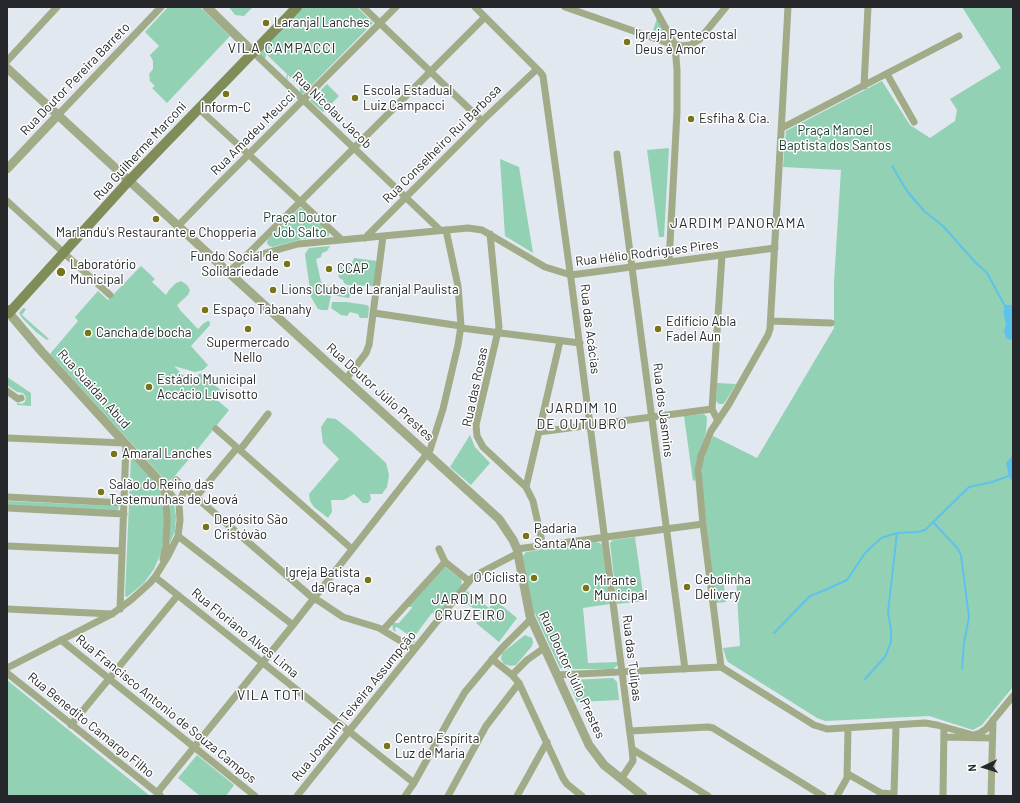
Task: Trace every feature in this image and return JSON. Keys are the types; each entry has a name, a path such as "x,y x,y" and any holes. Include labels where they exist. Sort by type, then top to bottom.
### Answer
{"main road":[{"name":"Rua Guilherme Marconi","path":"8,314 129,181 297,7"}],"street":[{"path":"7,61 56,7"},
{"name":"Rua Doutor Pereira Barreto","path":"7,169 161,7"},
{"name":"Rua Nicolau Jacob","path":"207,7 405,198 443,230"},
{"path":"363,7 482,121"},
{"name":"Rua Amadeu Meucci","path":"178,226 212,190 396,7"},
{"path":"476,7 537,69"},
{"path":"565,7 675,45 690,45 699,40 726,7"},
{"path":"721,667 703,524 698,478 699,465 711,431 768,335 771,321 788,7"},
{"path":"864,86 868,7"},
{"path":"656,10 675,45 678,86 669,262"},
{"path":"244,259 485,17"},
{"path":"782,128 959,36"},
{"name":"Rua Doutor Júlio Prestes","path":"7,68 228,272 495,514 503,524 518,551 531,619 591,748 604,765 643,796"},
{"name":"Rua das Acácias","path":"537,69 543,76 571,275 605,537"},
{"name":"Rua Conselheiro Rui Barbosa","path":"365,238 482,121 537,69"},
{"path":"887,74 914,122"},
{"path":"198,108 341,240"},
{"name":"Rua dos Jasmins","path":"617,154 685,668"},
{"path":"7,201 110,295"},
{"name":"Rua Hélio Rodrigues Pires","path":"228,272 244,259 305,243 472,228 482,230 490,234 545,267 571,275 775,248"},
{"path":"159,795 432,446 443,409 461,327 458,290 443,230"},
{"name":"Rua das Rosas","path":"490,234 499,333 476,425 477,436 483,446 526,486 533,501 543,546"},
{"path":"346,379 368,350 383,236"},
{"path":"265,238 265,244 272,251"},
{"path":"718,421 712,409 722,255"},
{"path":"374,313 499,333 580,343"},
{"name":"Rua Suaidan Abud","path":"8,314 170,492 179,504"},
{"path":"771,321 831,323"},
{"path":"526,486 560,341"},
{"path":"7,391 18,398 21,398"},
{"path":"539,432 712,409"},
{"path":"196,497 268,414"},
{"path":"216,429 352,549"},
{"path":"7,438 126,444 120,609"},
{"path":"162,484 166,507 167,529 166,546 162,566"},
{"path":"180,484 314,598 343,617 383,630 414,649"},
{"path":"170,492 180,484"},
{"path":"7,668 112,614 131,600 155,577 174,546 178,536 180,520 180,484"},
{"path":"7,497 124,503"},
{"path":"7,508 124,514"},
{"path":"518,551 543,546 703,524"},
{"path":"178,536 293,625"},
{"name":"Rua das Tulipas","path":"605,537 633,761"},
{"path":"7,546 122,551"},
{"path":"439,549 445,562 469,581"},
{"name":"Rua Joaquim Teixeira Assumpção","path":"297,796 469,581 476,575 518,551"},
{"path":"383,630 445,562"},
{"name":"Rua Floriano Alves Lima","path":"155,577 414,784"},
{"path":"71,726 178,595"},
{"path":"7,610 112,614"},
{"path":"405,796 414,784 458,705 473,682 501,649 531,619"},
{"name":"Rua Francisco Antonio de Souza Campos","path":"61,640 255,796"},
{"path":"512,675 544,648"},
{"path":"492,659 512,675 519,683 563,778 567,784 582,796"},
{"path":"556,675 721,667 818,727 827,729 896,726 925,723 974,735 986,729 1013,696"},
{"name":"Rua Benedito Camargo Filho","path":"7,673 71,726 159,795"},
{"path":"448,796 489,721 519,683"},
{"path":"991,796 993,720"},
{"path":"848,776 880,793 894,794 896,726"},
{"path":"630,731 708,727 714,728 823,796"},
{"path":"943,796 944,727"},
{"path":"837,796 848,776 848,728"},
{"path":"944,737 992,738"},
{"path":"517,796 547,742"},
{"path":"632,749 708,796"},
{"path":"621,779 633,761 636,758 643,756"}],"green space":[{"path":"168,7 200,7 230,36 167,103 152,88 155,86 150,81 149,74 153,69 153,61 150,55 159,46 145,32"},
{"path":"229,7 253,7 244,16 235,15"},
{"path":"302,7 357,7 373,23 303,94 300,93 300,86 288,75 287,81 287,74 266,54 265,60 259,54 259,51"},
{"name":"Praça Manoel Baptista dos Santos","path":"962,7 1013,7 1013,687 982,725 973,730 929,716 825,721 817,718 728,662 726,658 723,648 740,646 736,578 723,579 726,602 716,603 701,478 702,464 713,436 757,458 834,328 834,282 841,170 783,167 786,131 882,81 910,125 930,138 955,121 957,110 950,99 1001,68"},
{"path":"657,18 666,36 665,37 652,34"},
{"path":"327,84 339,96 323,112 310,101"},
{"path":"669,148 664,237 659,237 647,150"},
{"path":"500,159 519,167 533,253 505,236"},
{"name":"Praça Doutor Job Salto","path":"300,208 329,232 329,236 302,239 273,247 269,246 267,243 268,239"},
{"path":"330,246 327,251 322,253 321,257 316,259 321,282 329,286 352,288 349,298 331,295 328,310 322,310 318,309 311,297 305,254 309,248"},
{"path":"354,258 377,261 374,286 347,285 339,278 337,263 352,263"},
{"name":"Estádio Municipal Accácio Luvisotto","path":"141,266 155,279 152,282 166,295 176,283 181,281 187,285 190,290 188,295 177,305 180,310 198,329 204,323 208,321 210,322 210,325 191,346 208,365 203,370 195,372 174,366 191,383 200,373 223,392 217,400 229,410 197,450 169,481 165,480 50,354 78,321 75,317 98,291 108,300"},
{"path":"332,302 367,305 369,307 368,318 360,318 358,314 350,312 347,316 341,315 331,308"},
{"path":"23,308 26,309 22,315 49,339 47,340 36,332 22,318 19,313"},
{"path":"7,377 31,393 31,406 17,405 17,403 22,404 25,402 26,397 23,393 17,392 7,385"},
{"path":"717,383 736,384 723,404 719,404 716,401"},
{"path":"704,414 707,417 706,433 696,462 695,480 693,481 684,416"},
{"path":"327,418 336,419 386,463 389,475 387,487 382,494 370,494 371,499 368,503 363,503 354,494 344,500 331,500 332,512 328,518 314,507 310,501 309,494 339,459 323,443 321,427"},
{"path":"470,435 475,447 490,463 471,485 450,467"},
{"path":"131,457 133,457 159,485 164,514 162,551 154,569 144,583 127,597 125,596"},
{"path":"7,501 117,506 119,508 117,511 7,505"},
{"path":"170,501 173,501 174,503 176,516 175,531 170,543"},
{"path":"635,537 644,601 617,604 610,543 613,540"},
{"path":"596,542 602,545 610,604 583,608 588,663 618,662 618,665 613,669 563,669 560,668 535,614 533,614 523,556 526,552"},
{"path":"445,567 461,579 462,586 439,614 432,613 414,637 415,642 413,643 411,642 410,636 397,627 395,628 396,632 393,630 392,623 399,623 412,608 407,607"},
{"path":"467,591 489,608 495,600 517,618 499,642 476,623 482,615 461,599"},
{"path":"525,635 532,638 532,646 516,665 511,666 504,664 501,659 502,653"},
{"path":"613,678 617,682 619,700 577,702 569,683 571,680"},
{"path":"7,680 39,706 150,796 7,796"},
{"path":"197,755 234,785 226,796 200,796 178,778"}],"water":[{"path":"1004,305 1011,305 1013,307 1013,339 1011,340 1006,338 1004,331 1006,324"},
{"path":"1013,455 1013,483 1009,476 1006,463"}],"waterway":[{"path":"892,166 907,191 924,211 943,226 975,262 987,273 1005,306"},
{"path":"774,633 810,596 847,580 865,553 881,538 897,533 918,532 925,530 969,487 1013,476"},
{"path":"934,523 958,549 961,555 969,617 964,643 962,669"},
{"path":"865,679 885,657 891,642 888,612 897,533"}],"place":[{"name":"Laranjal Lanches","path":"266,23"},
{"name":"Igreja Pentecostal Deus é Amor","path":"627,42"},
{"name":"Inform-C","path":"226,94"},
{"name":"Escola Estadual Luiz Campacci","path":"355,98"},
{"name":"Esfiha & Cia.","path":"691,119"},
{"name":"Marlandu's Restaurante e Chopperia","path":"156,219"},
{"name":"Fundo Social de Solidariedade","path":"287,264"},
{"name":"CCAP","path":"329,269"},
{"name":"Laboratório Municipal","path":"61,272"},
{"name":"Lions Clube de Laranjal Paulista","path":"273,290"},
{"name":"Espaço Tabanahy","path":"205,310"},
{"name":"Supermercado Nello","path":"248,329"},
{"name":"Edifício Abla Fadel Aun","path":"658,329"},
{"name":"Cancha de bocha","path":"88,333"},
{"name":"Estádio Municipal Accácio Luvisotto","path":"149,387"},
{"name":"Amaral Lanches","path":"114,454"},
{"name":"Salão do Reino das Testemunhas de Jeová","path":"101,492"},
{"name":"Depósito São Cristóvão","path":"206,527"},
{"name":"Padaria Santa Ana","path":"526,536"},
{"name":"O Ciclista","path":"534,578"},
{"name":"Igreja Batista da Graça","path":"368,580"},
{"name":"Cebolinha Delivery","path":"687,587"},
{"name":"Mirante Municipal","path":"586,588"},
{"name":"Centro Espírita Luz de Maria","path":"387,746"}],"district":[{"name":"VILA CAMPACCI","path":"282,48"},
{"name":"JARDIM PANORAMA","path":"738,223"},
{"name":"JARDIM 10 DE OUTUBRO","path":"582,416"},
{"name":"JARDIM DO CRUZEIRO","path":"470,608"},
{"name":"VILA TOTI","path":"271,695"}]}
